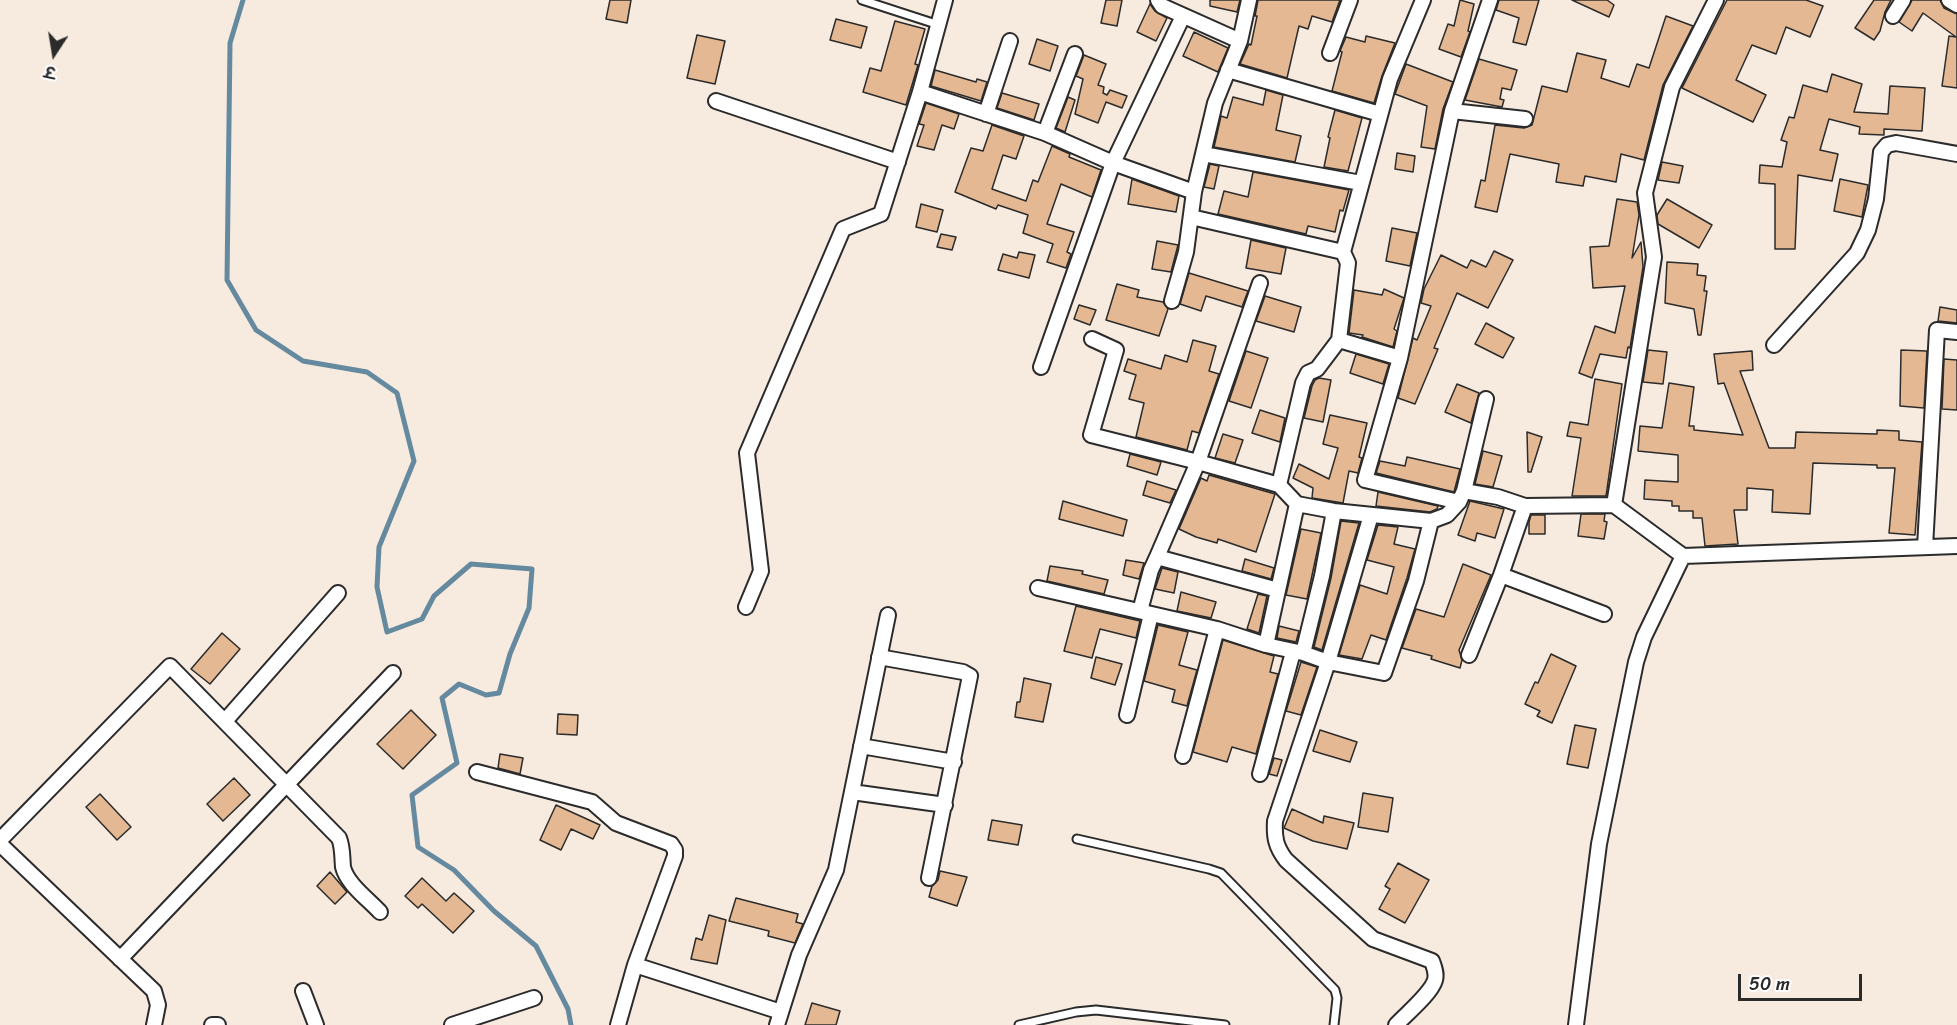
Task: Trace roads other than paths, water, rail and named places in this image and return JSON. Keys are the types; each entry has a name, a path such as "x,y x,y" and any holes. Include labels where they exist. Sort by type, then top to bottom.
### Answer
{"street":[{"path":"746,607 760,571 747,453 843,229 881,214 920,92 945,0"},
{"path":"1158,0 1162,6 1240,41"},
{"path":"1172,301 1186,252 1194,192 1215,103 1240,41 1249,0"},
{"path":"1330,53 1350,0"},
{"path":"1279,485 1303,383 1308,373 1317,369 1339,340 1348,263 1343,252 1390,79 1423,0"},
{"path":"1490,0 1452,111 1400,358 1365,480 1462,496 1498,497 1525,506 1614,505 1683,556 1957,546"},
{"path":"1614,505 1654,257 1645,193 1672,87 1716,0"},
{"path":"1893,16 1903,0"},
{"path":"1949,0 1957,5"},
{"path":"1041,367 1113,163 1184,16"},
{"path":"986,114 1011,41"},
{"path":"1045,133 1075,54"},
{"path":"1228,70 1380,114"},
{"path":"920,92 1045,133 1113,163 1194,192"},
{"path":"716,101 898,162"},
{"path":"1452,111 1525,119"},
{"path":"1774,345 1857,253 1868,230 1876,199 1881,152 1887,145 1896,143 1957,154"},
{"path":"1203,154 1361,183"},
{"path":"1191,217 1343,252"},
{"path":"1127,715 1151,570 1198,462 1260,283"},
{"path":"1925,547 1936,330 1957,332"},
{"path":"1092,339 1116,350 1091,435 1279,485 1297,504 1334,511 1431,521 1447,514 1462,496 1486,399"},
{"path":"1339,340 1400,358"},
{"path":"1266,645 1297,504"},
{"path":"1469,655 1501,575 1525,506"},
{"path":"1260,774 1322,576 1334,511"},
{"path":"1371,515 1328,662 1275,821 1274,836 1277,848 1286,860 1364,932 1382,944 1432,961 1436,979 1431,989 1396,1025"},
{"path":"1038,588 1217,629 1328,662 1384,673 1416,581 1431,521"},
{"path":"1157,556 1278,590"},
{"path":"1576,1025 1599,844 1636,662 1644,638 1683,556"},
{"path":"1501,575 1604,614"},
{"path":"225,721 338,593"},
{"path":"635,965 779,1019 800,955 836,870 888,615"},
{"path":"1184,756 1217,629"},
{"path":"879,657 963,672 970,676 929,878"},
{"path":"154,1025 158,1005 154,991 0,842 170,666 339,838 347,876 380,912"},
{"path":"120,959 393,674"},
{"path":"861,746 954,762"},
{"path":"477,772 592,802 616,823 674,847 675,856 635,965 618,1025"},
{"path":"852,792 945,805"},
{"path":"303,991 316,1025"},
{"path":"452,1025 534,998"},
{"path":"212,1025 218,1025"}],"lane":[{"path":"862,0 939,25"},
{"path":"1077,839 1209,868 1221,873 1335,990 1337,998 1334,1025"},
{"path":"1018,1025 1096,1010 1225,1025"}],"waterway":[{"path":"243,0 230,43 227,280 256,330 303,361 367,372 397,393 414,461 379,547 377,587 387,632 422,619 434,596 471,564 532,569 529,608 510,654 499,693 486,695 459,684 442,698 457,763 412,795 418,847 454,870 494,911 536,946 568,1009 571,1025"}]}
